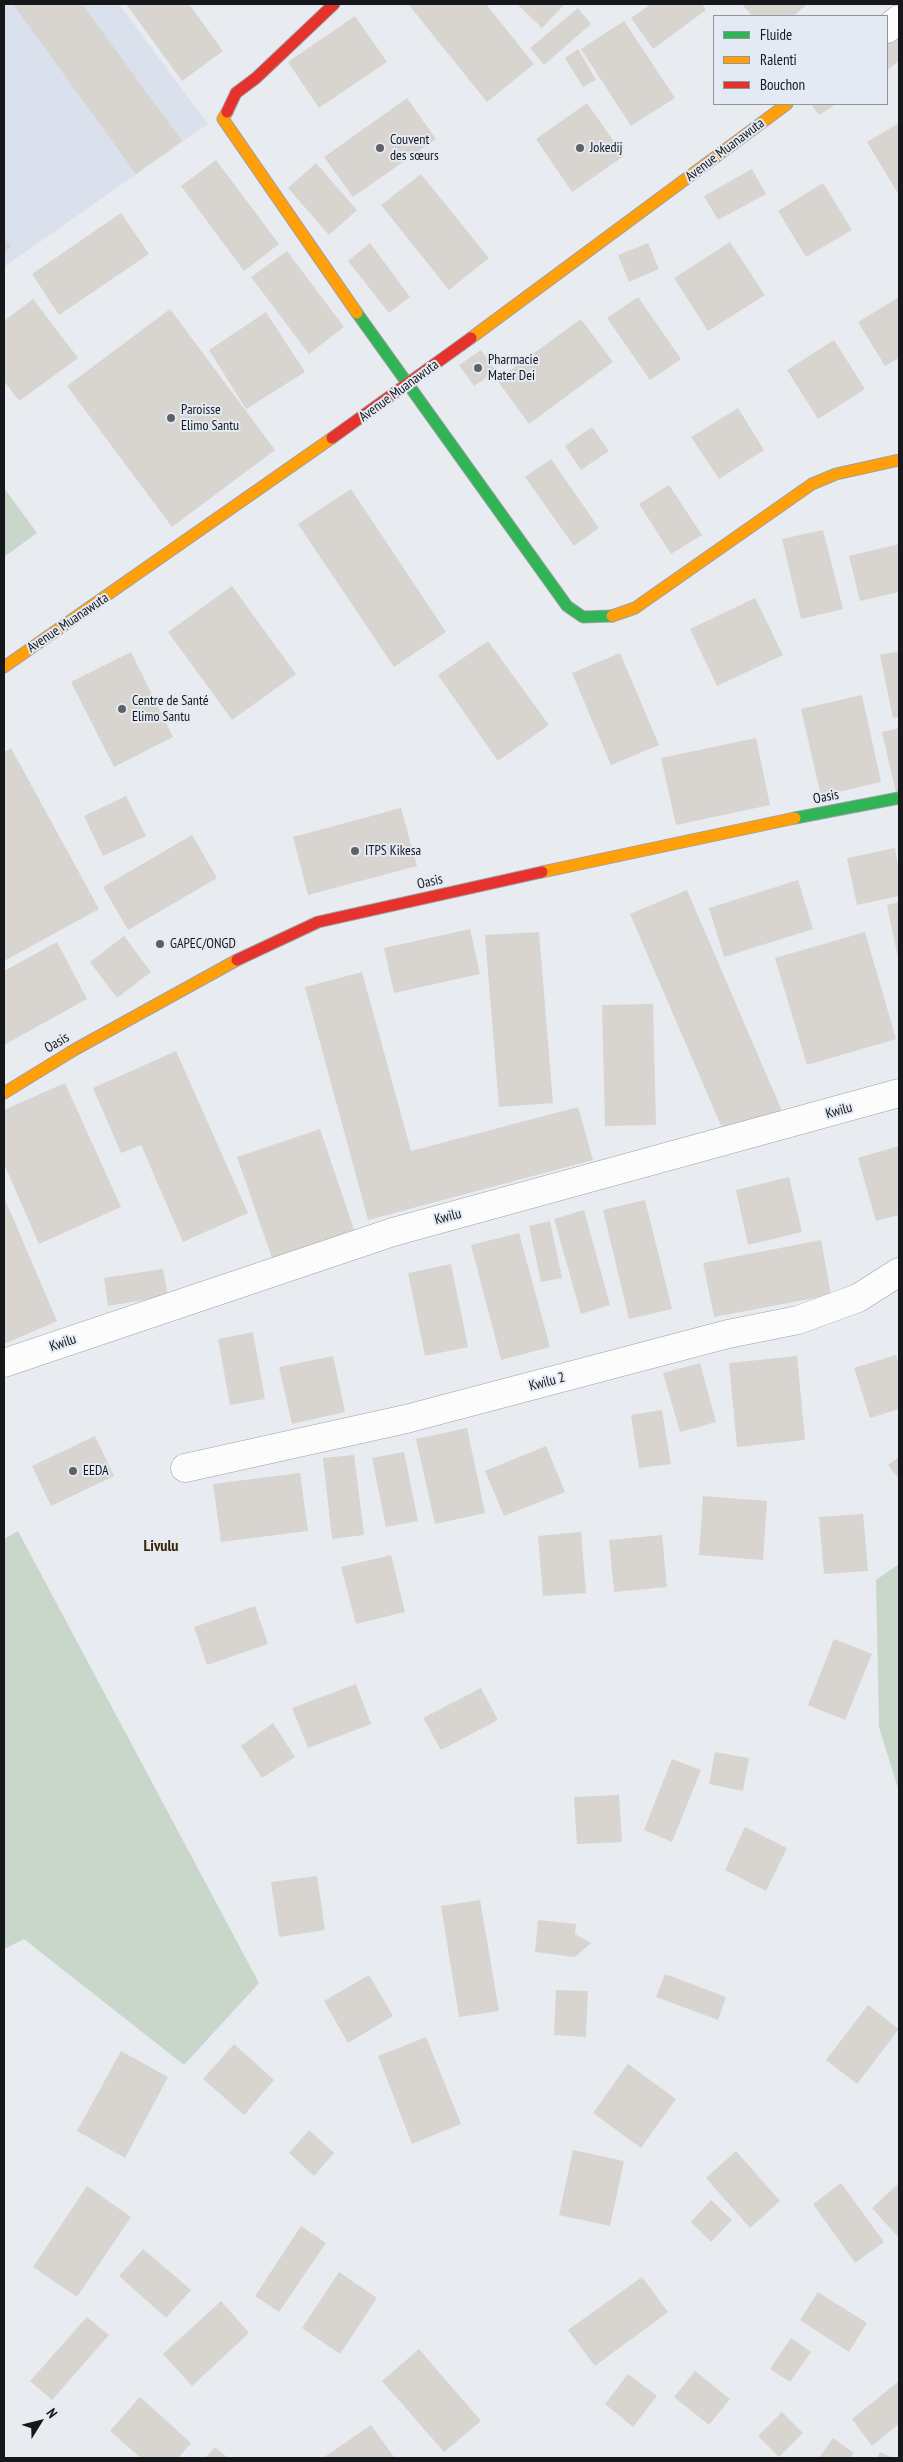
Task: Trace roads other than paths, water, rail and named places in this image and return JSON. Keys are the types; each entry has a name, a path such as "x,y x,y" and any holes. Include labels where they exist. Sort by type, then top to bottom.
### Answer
{"street":[{"path":"334,4 256,78 236,93 223,119 407,386 567,606 583,617 616,616 635,608 812,484 836,474 899,460"},
{"path":"888,28 899,19"},
{"name":"Avenue Muanawuta","path":"4,667 407,386 786,105"},
{"name":"Oasis","path":"4,1093 74,1050 236,960 284,936 318,922 686,840 899,798"},
{"name":"Kwilu","path":"4,1363 393,1232 899,1093"},
{"name":"Kwilu 2","path":"185,1468 406,1419 728,1334 798,1320 858,1298 899,1272"}],"place":[{"name":"Couvent des sœurs","path":"380,148"},
{"name":"Jokedij","path":"580,148"},
{"name":"Pharmacie Mater Dei","path":"478,368"},
{"name":"Paroisse Elimo Santu","path":"171,418"},
{"name":"Centre de Santé Elimo Santu","path":"122,709"},
{"name":"ITPS Kikesa","path":"355,851"},
{"name":"GAPEC/ONGD","path":"160,944"},
{"name":"EEDA","path":"73,1471"}],"district":[{"name":"Livulu","path":"161,1546"}]}
